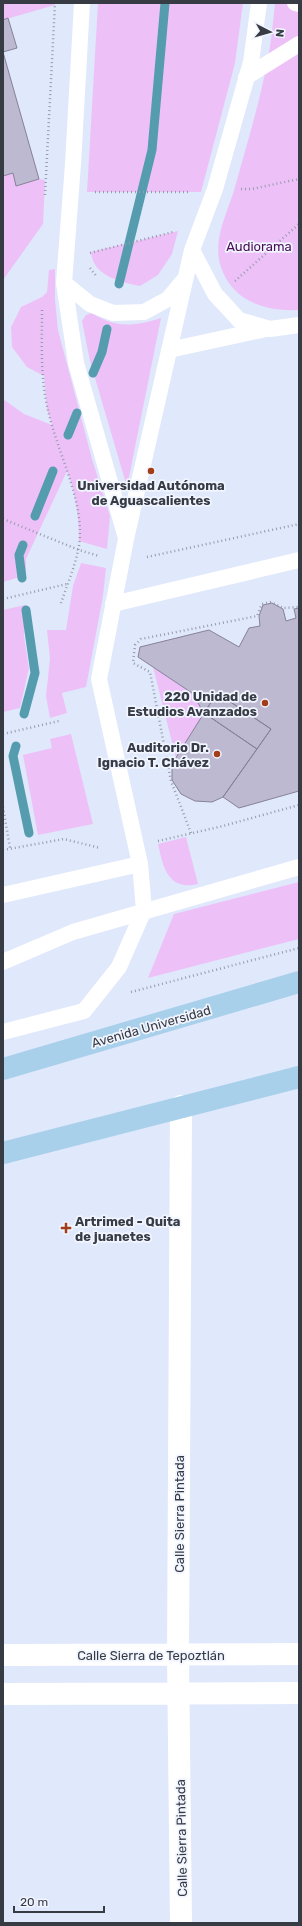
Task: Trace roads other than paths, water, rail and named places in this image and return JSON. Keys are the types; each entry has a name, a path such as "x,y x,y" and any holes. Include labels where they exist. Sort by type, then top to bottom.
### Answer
{"main road":[{"name":"Avenida Universidad","path":"3,1069 299,982"},
{"path":"3,1153 181,1106 299,1077"}],"street":[{"name":"Calle Sierra Pintada","path":"181,1106 178,1655 181,1923"},
{"name":"Calle Sierra de Tepoztlán","path":"3,1655 299,1654"},
{"path":"3,1694 299,1693"}],"lane":[{"path":"82,3 73,171 64,283 76,363 126,539"},
{"path":"3,1032 84,1010 119,967 144,910 140,864 99,679 126,539 192,250 215,189 251,62 259,3"},
{"path":"295,3 299,4"},
{"path":"246,77 299,44"},
{"path":"192,250 215,294 239,320 270,329"},
{"path":"64,283 90,304 113,313 144,312 168,299 186,278"},
{"path":"170,350 270,329 299,325"},
{"path":"113,604 299,560"},
{"path":"3,895 140,864"},
{"path":"3,962 73,932 144,910 299,867"}],"waterway":[{"path":"119,284 152,150 165,3"},
{"path":"93,373 102,352 107,329"},
{"path":"68,435 77,413"},
{"path":"35,516 53,471"},
{"path":"22,578 19,555 23,545"},
{"path":"24,714 35,673 26,610"},
{"path":"16,746 13,756 29,833"}],"place":[{"name":"Universidad Autónoma de Aguascalientes","path":"151,471"},
{"name":"220 Unidad de Estudios Avanzados","path":"265,703"},
{"name":"Auditorio Dr. Ignacio T. Chávez","path":"217,754"},
{"name":"Artrimed - Quita de juanetes","path":"66,1228"}],"park label":[{"name":"Audiorama","path":"259,246"}]}
